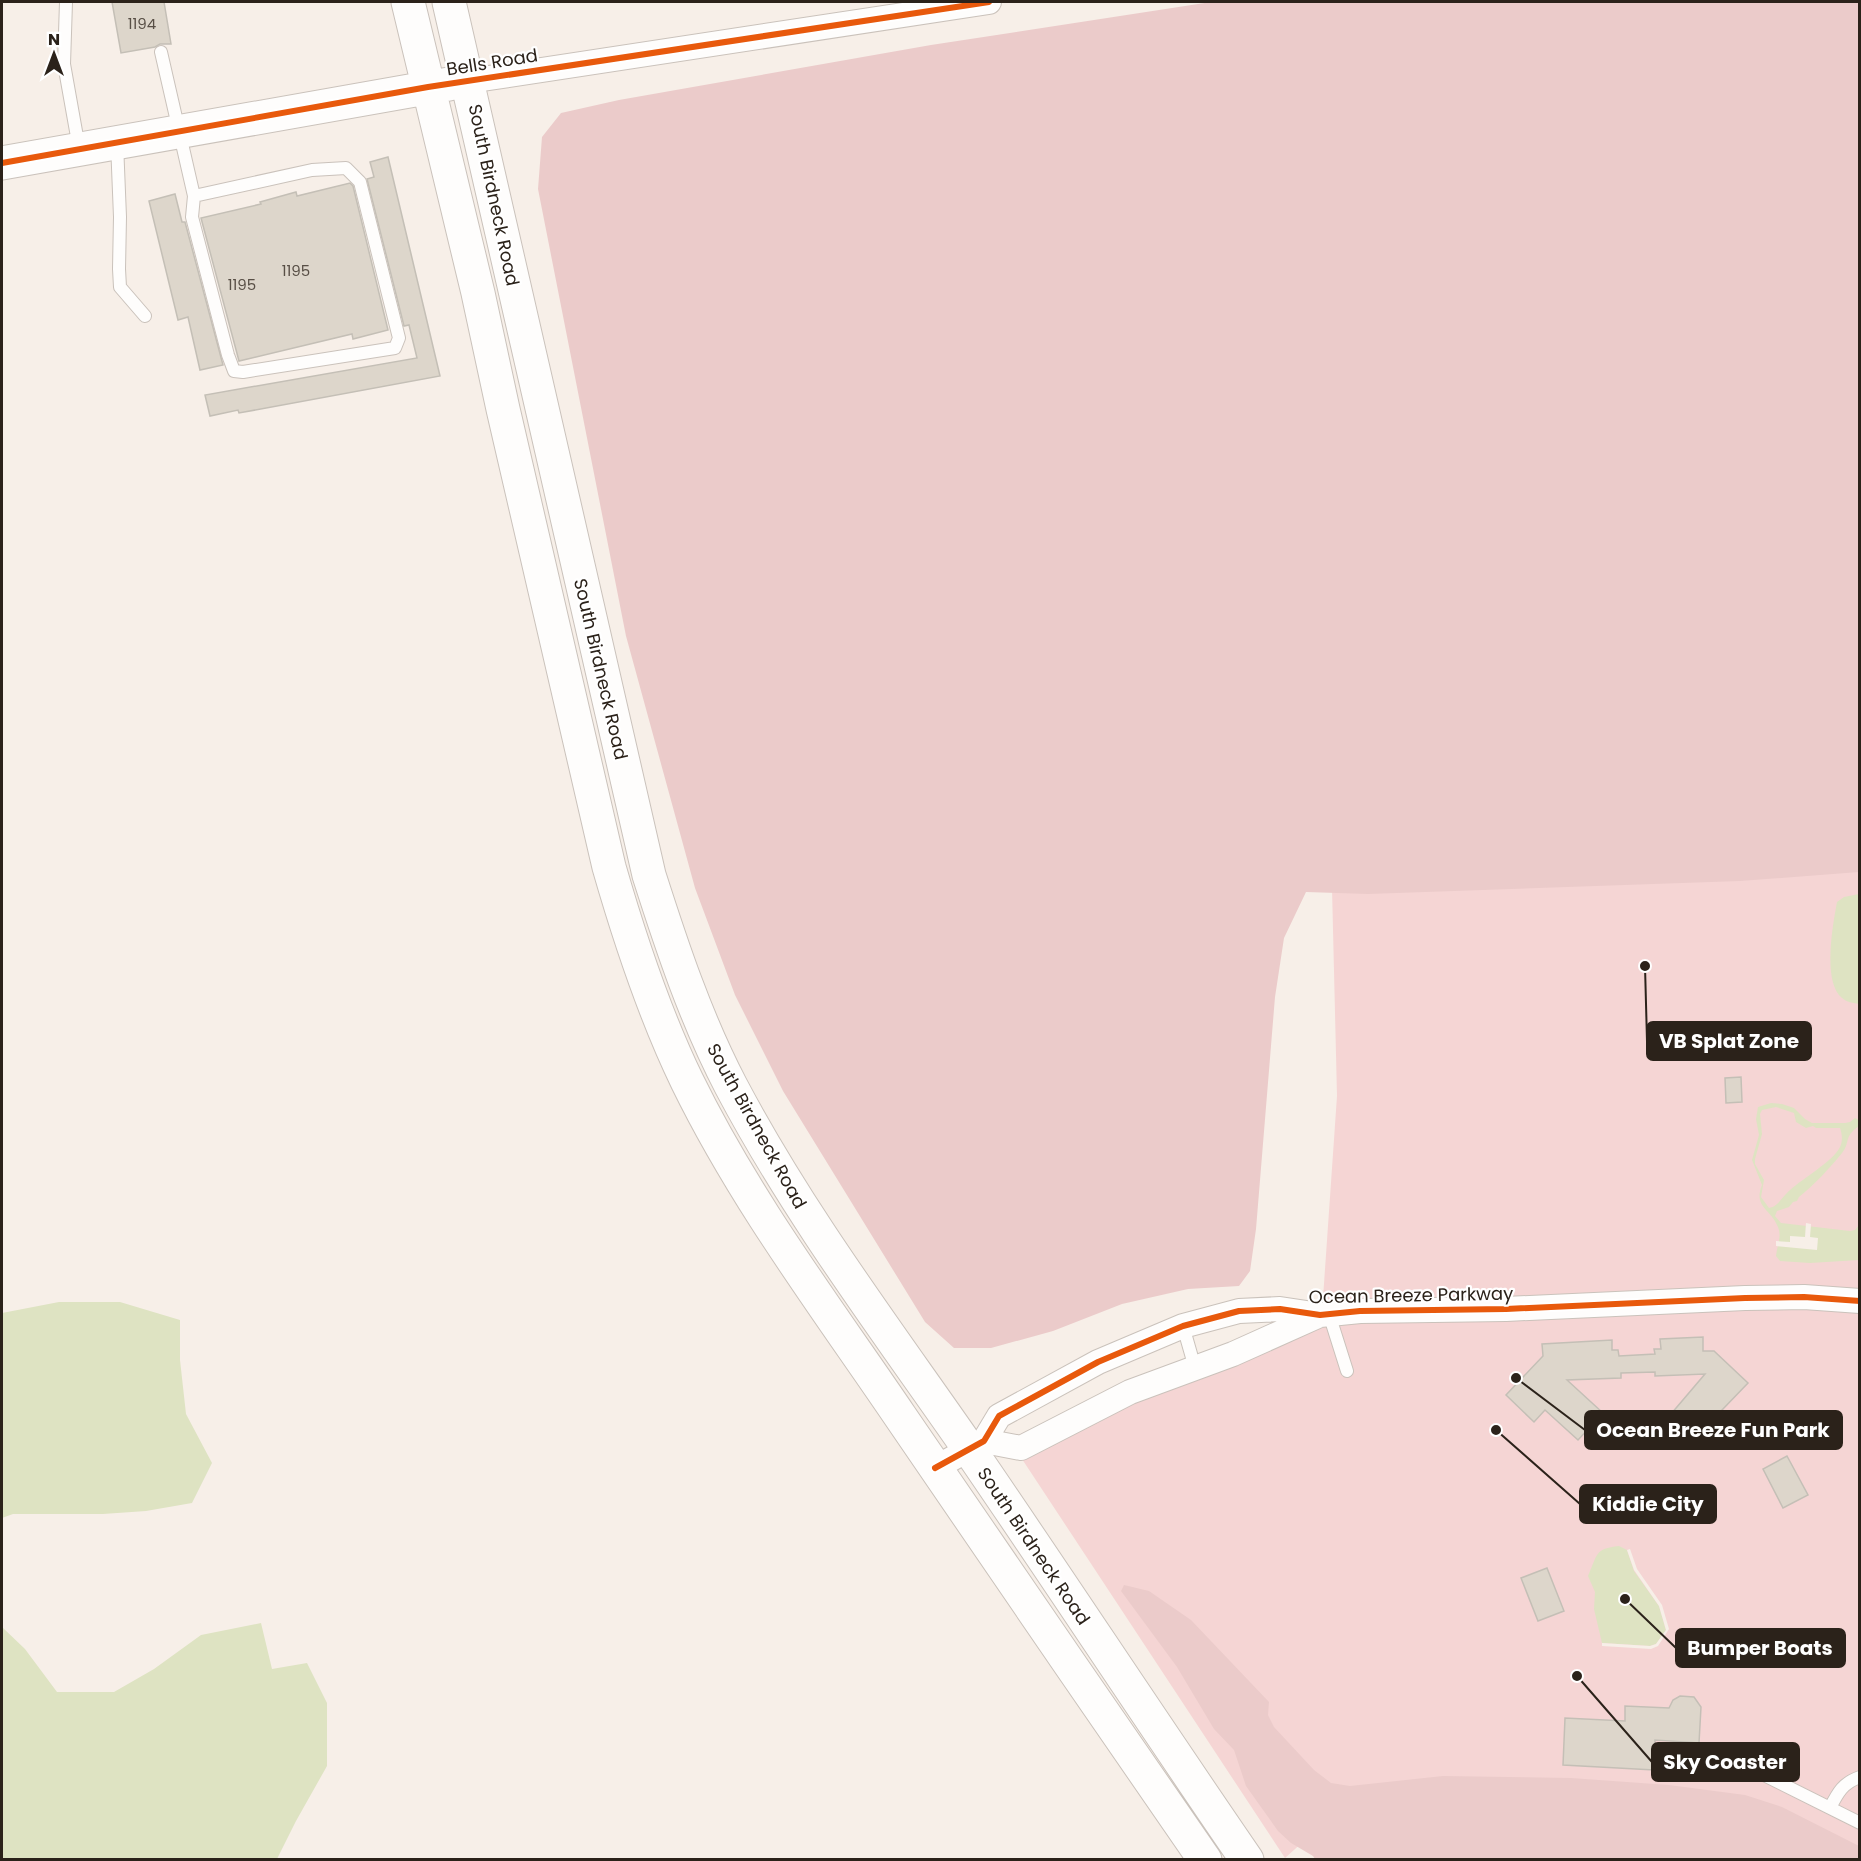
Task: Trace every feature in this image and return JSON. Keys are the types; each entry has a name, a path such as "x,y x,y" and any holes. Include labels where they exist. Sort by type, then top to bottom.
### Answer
{"main road":[{"name":"South Birdneck Road","path":"408,2 478,293 609,867 627,933 655,1008 687,1081 743,1183 935,1468 1205,1860"},
{"name":"South Birdneck Road","path":"449,2 469,81 649,875 672,948 699,1017 721,1065 765,1147 808,1218 976,1445 1247,1860"},
{"name":"Bells Road","path":"2,163 469,81"}],"street":[{"name":"Bells Road","path":"469,81 989,2"},
{"name":"Ocean Breeze Parkway","path":"935,1468 976,1445 999,1416 1098,1362 1183,1326 1239,1311 1280,1309 1325,1314 1804,1297 1860,1301"},
{"name":"Ocean Breeze Parkway","path":"976,1445 1022,1448 1130,1392 1233,1354 1325,1314"}],"lane":[{"path":"66,2 64,64 79,149"},
{"path":"161,52 194,196 192,217 234,371 243,372 395,348 399,338 360,182 352,172 346,168 312,171 194,196"},
{"path":"117,142 120,287 145,316"},
{"path":"1325,1314 1347,1371"},
{"path":"1183,1326 1195,1368"},
{"path":"1668,1752 1724,1755 1860,1823"},
{"path":"1830,1808 1839,1789 1848,1781 1860,1777"}],"shaded area":[{"path":"1211,2 1859,2 1859,872 1740,881 1368,894 1306,892 1284,938 1275,997 1256,1229 1250,1271 1239,1286 1188,1289 1122,1304 1053,1331 991,1348 954,1348 925,1322 783,1091 735,995 695,888 626,636 538,189 542,137 561,113 619,100 931,45"},
{"path":"1859,856 1859,1857 1342,1807 1285,1858 1022,1459 1323,1298 1337,1096 1332,888"},
{"path":"1860,894 1859,1004 1844,999 1836,990 1832,979 1830,952 1837,902 1844,897"},
{"path":"1771,1103 1782,1104 1794,1108 1812,1123 1845,1123 1855,1118 1859,1120 1859,1126 1851,1133 1845,1149 1832,1165 1797,1201 1777,1211 1775,1216 1781,1223 1850,1231 1855,1230 1859,1225 1859,1260 1810,1263 1780,1261 1776,1256 1779,1230 1761,1203 1760,1192 1762,1185 1752,1160 1759,1135 1756,1119 1758,1107","holes":["1776,1107 1794,1113 1796,1122 1806,1128 1813,1126 1840,1128 1841,1145 1830,1159 1777,1204 1769,1208 1761,1197 1764,1180 1755,1164 1762,1134 1760,1114 1762,1110"]},
{"path":"59,1302 120,1302 180,1320 180,1360 186,1414 212,1463 192,1503 146,1511 103,1514 13,1514 2,1518 2,1313"},
{"path":"1619,1546 1627,1550 1634,1571 1659,1606 1666,1630 1656,1644 1650,1646 1602,1643 1594,1609 1595,1592 1588,1576 1601,1551"},
{"path":"1124,1585 1149,1591 1191,1620 1269,1702 1268,1715 1274,1727 1314,1770 1331,1783 1350,1786 1443,1776 1571,1778 1669,1785 1745,1795 1782,1807 1859,1846 1859,1859 1315,1859 1278,1831 1246,1786 1234,1750 1214,1729 1177,1667 1121,1591"},
{"path":"261,1623 272,1669 307,1663 327,1703 327,1766 277,1859 2,1859 2,1627 25,1649 57,1692 114,1692 154,1669 201,1635"}],"pier":[{"path":"1806,1223 1811,1224 1810,1237 1818,1238 1817,1250 1776,1246 1776,1241 1790,1242 1790,1236 1805,1237"},
{"path":"1630,1549 1637,1569 1662,1605 1669,1629 1658,1646 1651,1649 1602,1646 1602,1643 1650,1646 1656,1644 1666,1630 1659,1606 1634,1570 1627,1550"}],"building":[{"path":"112,2 164,2 171,44 160,44 121,53"},
{"path":"388,157 440,376 239,413 238,410 210,416 205,395 417,358 409,325 404,326 367,179 374,177 370,162"},
{"path":"350,183 353,186 388,330 353,339 352,334 239,361 201,218 261,204 260,202 296,192 297,196"},
{"path":"175,194 182,222 185,222 223,365 200,370 188,317 178,320 149,201"},
{"path":"1741,1077 1742,1102 1726,1103 1725,1078"},
{"path":"1703,1337 1703,1351 1714,1351 1748,1383 1696,1437 1671,1414 1705,1374 1655,1376 1655,1372 1621,1373 1621,1378 1567,1380 1603,1413 1578,1440 1545,1410 1534,1422 1506,1395 1543,1356 1542,1344 1612,1340 1612,1350 1618,1350 1619,1356 1655,1354 1654,1349 1661,1349 1660,1339"},
{"path":"1787,1456 1808,1495 1783,1508 1763,1469"},
{"path":"1547,1568 1564,1611 1538,1621 1521,1578"},
{"path":"1680,1696 1694,1697 1701,1707 1699,1743 1655,1740 1654,1770 1563,1765 1565,1718 1625,1721 1625,1706 1669,1708 1673,1700"}],"cycle path":[{"path":"2,163 428,87 989,2"},
{"path":"935,1468 984,1441 999,1416 1098,1362 1183,1326 1239,1311 1280,1309 1320,1315 1360,1311 1506,1309 1745,1298 1804,1297 1860,1301"}],"place":[{"name":"VB Splat Zone","path":"1645,966"},
{"name":"Ocean Breeze Fun Park","path":"1516,1378"},
{"name":"Kiddie City","path":"1496,1430"},
{"name":"Bumper Boats","path":"1625,1599"},
{"name":"Sky Coaster","path":"1577,1676"}]}
